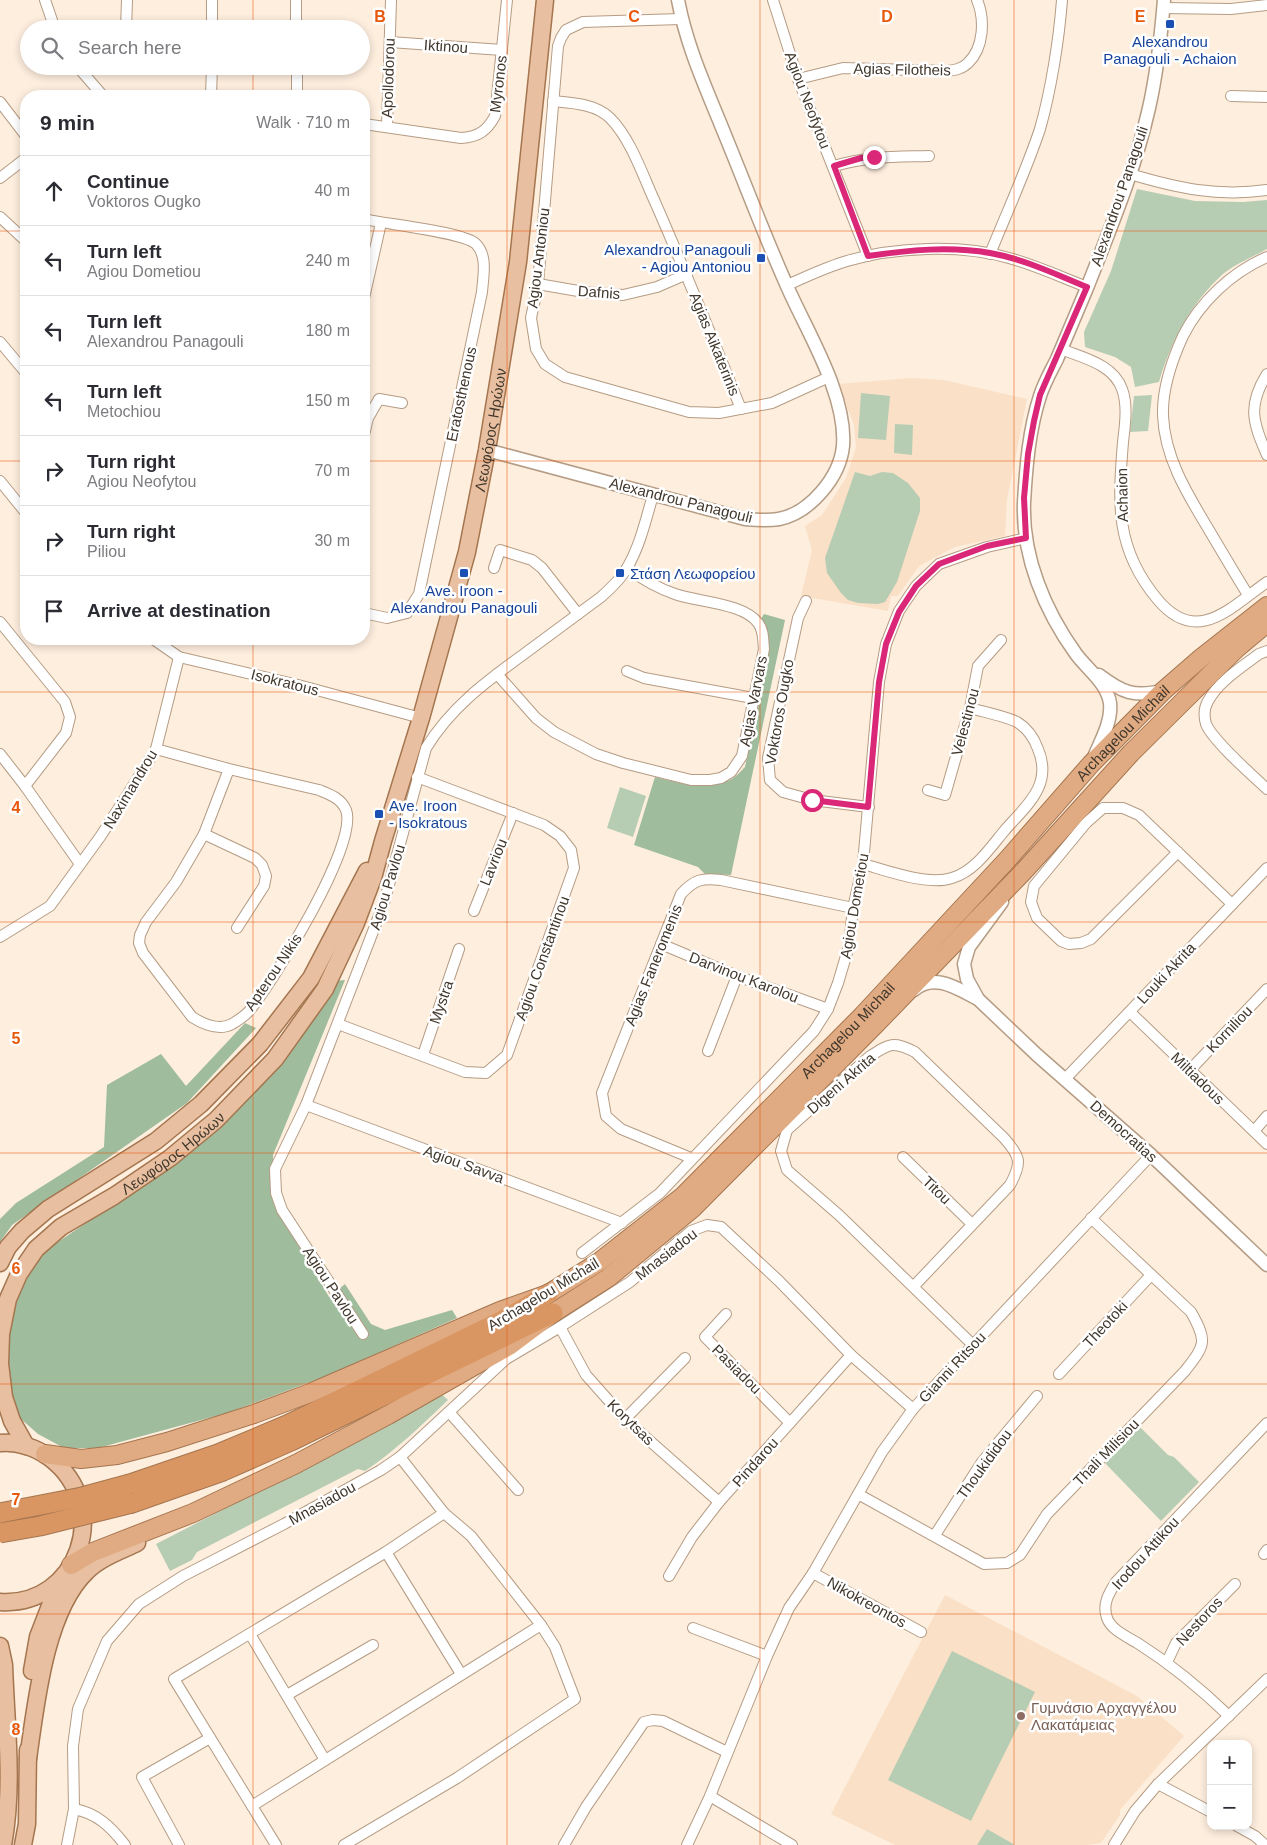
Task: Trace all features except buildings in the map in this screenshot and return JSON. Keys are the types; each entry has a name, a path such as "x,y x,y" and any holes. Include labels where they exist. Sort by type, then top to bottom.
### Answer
{"highway":[{"path":"1201,658 1216,638 1267,595"},
{"name":"Archagelou Michail","path":"375,1392 556,1320 693,1208 842,1047 874,1025 887,1006 1007,860 1091,764 1163,691 1201,658 1267,606"},
{"name":"Archagelou Michail","path":"375,1392 548,1294 599,1262 683,1196 887,1006 1023,872 1131,753 1237,648 1267,623"},
{"path":"1198,686 1267,635"},
{"path":"45,1454 81,1459 117,1455 167,1442 254,1414 319,1390 500,1311 548,1294"},
{"path":"72,1565 93,1552 193,1513 296,1464 388,1415 556,1320"},
{"path":"0,1513 130,1484 218,1454 375,1392"},
{"path":"0,1533 40,1526 132,1504 223,1471 375,1392"}],"main road":[{"name":"Λεωφόρος Ηρώων","path":"26,1446 12,1421 4,1397 0,1364 1,1334 8,1299 19,1274 36,1249 61,1227 114,1196 154,1169 216,1120 275,1060 325,989 356,923 373,878 421,718 467,552 487,450 518,262 545,0"},
{"name":"Λεωφόρος Ηρώων","path":"0,1263 8,1247 22,1231 48,1209 156,1141 202,1104 260,1044 311,978 364,875 380,850"},
{"path":"0,1443 26,1446 45,1454 60,1465 79,1495 83,1513 83,1529 79,1549 72,1565 60,1580 45,1591 27,1599 0,1602"},
{"path":"28,1759 44,1664 57,1620 72,1590 87,1570 97,1562 193,1513"},
{"path":"23,1845 27,1824 32,1671 38,1637 60,1580"},
{"path":"0,1646 4,1665 9,1795 7,1827 3,1845"}],"street":[{"path":"45,0 52,20"},
{"path":"126,20 127,0"},
{"path":"212,0 212,20"},
{"path":"296,0 296,20"},
{"name":"Apollodorou","path":"387,126 391,0"},
{"name":"Myronos","path":"370,125 461,138 471,138 489,127 496,116 507,0"},
{"name":"Alexandrou Panagouli","path":"487,450 745,519 780,519 798,512 814,501 829,481 838,462 843,447 842,424 838,402 829,376 787,285 702,83 681,19 678,0"},
{"name":"Agiou Neofytou","path":"774,0 798,78 868,256"},
{"name":"Agias Filotheis","path":"798,78 843,68 947,71 958,69 968,64 980,44 981,20 977,0"},
{"path":"990,254 1029,160 1040,127 1060,26 1062,0"},
{"path":"1163,4 1231,9 1263,3"},
{"name":"Alexandrou Panagouli","path":"1091,764 1110,718 1110,703 1106,691 1078,656 1047,607 1034,571 1026,538 1024,506 1028,454 1040,395 1087,287 1130,174 1149,106 1163,4"},
{"name":"Agiou Antoniou","path":"681,19 594,21 574,25 566,30 558,46 538,284 531,318 536,349 545,364 565,377 689,412 719,413 772,403 829,376"},
{"name":"Iktinou","path":"390,42 502,50"},
{"path":"85,75 98,90"},
{"path":"212,75 212,90"},
{"path":"297,75 297,90"},
{"path":"1231,96 1267,97"},
{"name":"Agias Aikaterinis","path":"553,101 585,105 598,110 609,117 621,131 639,166 687,274 741,409"},
{"path":"0,102 20,128"},
{"path":"834,166 861,158 929,156"},
{"path":"0,178 20,163"},
{"path":"1130,174 1178,188 1207,192 1239,194 1267,190"},
{"path":"0,217 20,235"},
{"name":"Eratosthenous","path":"370,220 460,235 476,244 484,260 482,292 419,594 407,613 388,618 370,615"},
{"path":"370,272 381,223"},
{"path":"787,285 846,261 912,250 939,250 990,254 1035,266 1087,287"},
{"path":"1248,595 1185,490 1168,447 1163,415 1165,389 1175,352 1196,312 1232,277 1267,257"},
{"name":"Dafnis","path":"538,284 584,292 623,295 657,287 687,274"},
{"path":"0,342 20,366"},
{"name":"Achaion","path":"1061,350 1103,366 1115,377 1122,389 1126,406 1120,489 1121,522 1128,547 1142,579 1172,615 1182,620 1194,622 1221,615 1267,582"},
{"path":"1267,374 1260,385 1255,399 1254,414 1255,428 1267,455"},
{"path":"370,415 379,399 402,403"},
{"path":"0,481 20,506"},
{"name":"Agiou Pavlou","path":"363,1334 282,1210 276,1193 275,1169 306,1105 384,903 426,748 437,729 449,715 476,690 601,598 627,568 642,532 653,495"},
{"name":"Agiou Dometiou","path":"582,1253 660,1193 691,1158 814,1031 828,1009 849,946 853,908 863,864 879,682 886,644 899,612 916,586 939,564 987,546 1026,538"},
{"path":"494,568 500,550 532,560 550,576 578,614"},
{"name":"Agias Varvars","path":"497,674 536,718 554,732 596,754 623,764 691,780 715,779 731,772 742,756 764,649 763,635 758,623 743,611 675,594 643,580 627,568"},
{"name":"Voktoros Ougko","path":"806,602 798,618 768,758 770,780 783,792 812,800 868,807"},
{"path":"0,622 65,702 70,717 66,733 25,786"},
{"name":"Velestinou","path":"928,790 945,794 970,708 978,666 1001,640"},
{"name":"Isokratous","path":"162,645 180,657 298,685 421,718"},
{"path":"1267,651 1259,654 1215,691 1207,702 1204,714 1207,726 1220,742 1267,789"},
{"name":"Naximandrou","path":"0,937 50,906 100,837 156,749 180,657"},
{"name":"Alexandrou Panagouli","path":"1087,666 1122,691 1145,694 1163,691"},
{"path":"627,671 644,678 753,698"},
{"path":"863,864 906,876 938,881 952,878 966,872 982,857 1034,798 1042,778 1042,758 1035,741 1027,730 1017,722 970,708"},
{"name":"Apterou Nikis","path":"156,749 229,769 319,790 332,795 341,802 346,810 348,822 346,833 330,874 309,917 249,1012 230,1025 220,1027 200,1023 192,1017 142,953 139,943 140,935 146,922 176,882 204,834 229,769"},
{"path":"0,754 80,864"},
{"name":"Agiou Constantinou","path":"338,1024 465,1072 486,1073 507,1056 574,868 572,850 560,836 544,825 417,777"},
{"path":"1178,852 1091,939 1081,943 1069,944 1061,941 1037,918 1031,902 1034,886 1086,823 1103,808 1123,808 1139,815 1178,852 1232,904"},
{"name":"Lavriou","path":"474,911 513,813"},
{"path":"204,834 255,858 262,865 266,876 264,886 237,928"},
{"name":"Louki Akrita","path":"1065,1079 1267,868"},
{"name":"Democratias","path":"978,999 967,979 964,964 969,947 992,918 1023,872"},
{"name":"Agias Faneromenis","path":"691,1158 621,1129 606,1116 602,1093 681,894 690,885 704,878 853,908"},
{"name":"Darvinou Karolou","path":"661,944 737,976 828,1009"},
{"name":"Mystra","path":"422,1055 459,949"},
{"path":"708,1051 737,976"},
{"name":"Democratias","path":"887,1006 920,985 930,982 949,984 978,999 1037,1055 1150,1154 1267,1265"},
{"name":"Korniliou","path":"1190,1070 1267,989"},
{"name":"Miltiadous","path":"1130,1012 1267,1144"},
{"name":"Digeni Akrita","path":"914,1286 1010,1185 1018,1169 1016,1152 915,1052 900,1044 884,1047 869,1057 787,1130 781,1152 787,1170 839,1215 972,1344"},
{"name":"Agiou Savva","path":"306,1105 622,1223"},
{"path":"1254,1131 1267,1116"},
{"name":"Gianni Ritsou","path":"687,1845 710,1796 767,1656 789,1608 813,1573 882,1452 913,1409 972,1344 1035,1280 1150,1154"},
{"name":"Titou","path":"903,1157 972,1224"},
{"name":"Thali Milisiou","path":"858,1494 935,1535 984,1564 1007,1563 1020,1555 1047,1514 1185,1371 1201,1350 1201,1331 1191,1312 1092,1218"},
{"name":"Mnasiadou","path":"67,1845 74,1809 72,1746 78,1709 107,1641 139,1604 183,1576 284,1524 373,1475 400,1457 506,1359 556,1320 630,1282 691,1231 707,1225 720,1227 778,1281 850,1355 913,1409"},
{"name":"Theotoki","path":"1059,1374 1152,1275"},
{"name":"Pasiadou","path":"726,1314 705,1337 790,1423"},
{"name":"Korytsas","path":"556,1320 586,1375 625,1419 719,1502"},
{"name":"Pindarou","path":"668,1576 692,1537 719,1502 850,1355"},
{"path":"625,1419 685,1358"},
{"name":"Thoukididou","path":"935,1535 982,1462 1037,1396"},
{"path":"449,1412 518,1490"},
{"name":"Irodou Attikou","path":"1229,1716 1199,1687 1167,1662 1115,1629 1107,1619 1105,1606 1109,1593 1116,1582 1267,1424"},
{"path":"344,1845 457,1778 575,1699 555,1647 541,1625 471,1536 444,1513 400,1457"},
{"path":"276,1845 174,1679 386,1552 444,1513"},
{"path":"386,1552 462,1674"},
{"name":"Nikokreontos","path":"813,1573 921,1632"},
{"name":"Nestoros","path":"1167,1662 1176,1644 1235,1584"},
{"path":"252,1806 541,1625"},
{"path":"693,1628 767,1656"},
{"path":"250,1634 325,1760"},
{"path":"287,1695 373,1645"},
{"path":"1114,1845 1132,1817 1158,1784 1267,1679"},
{"path":"564,1845 586,1807 644,1722 653,1720 663,1722 727,1752"},
{"path":"179,1845 142,1777 210,1738"},
{"path":"1158,1784 1207,1810"},
{"path":"710,1796 792,1845"},
{"path":"74,1809 87,1812 105,1822 125,1845"},
{"path":"1244,1830 1265,1845"}],"shaded area":[{"path":"911,378 944,380 1027,399 1007,500 1005,536 955,547 919,566 898,596 891,596 888,611 801,596 812,550 805,526 822,515 846,478 856,447 854,425 838,384"},
{"name":"Γυμνάσιο Αρχαγγέλου Λακατάμειας","path":"945,1595 1137,1696 1184,1736 1120,1810 1120,1815 1101,1843 1088,1845 895,1845 831,1814"}],"green space":[{"path":"1137,189 1195,201 1243,202 1267,200 1267,249 1228,270 1212,285 1201,297 1183,324 1159,382 1135,387 1131,367 1115,357 1085,347 1084,332 1111,271"},
{"path":"861,393 890,396 886,440 858,438"},
{"path":"1152,395 1148,431 1130,432 1134,396"},
{"path":"895,424 913,425 912,455 894,453"},
{"path":"855,472 870,476 882,472 893,473 908,483 920,498 920,511 897,582 885,602 878,604 858,603 848,600 827,573 825,558"},
{"path":"764,614 785,620 731,875 705,874 698,867 634,845 655,777 693,785 712,785 730,780 745,767 768,649 768,632 761,619"},
{"path":"620,787 646,796 633,837 607,828"},
{"path":"345,980 273,1155 273,1200 329,1297 345,1284 371,1324 385,1330 452,1310 457,1318 326,1376 227,1413 98,1448 64,1448 38,1434 21,1419 10,1399 6,1352 9,1309 40,1254 165,1170 254,1094 292,1044 334,981"},
{"path":"245,1023 256,1028 187,1103 12,1225 0,1242 0,1219 16,1203 104,1147 107,1085 161,1054 186,1086"},
{"path":"438,1391 448,1400 398,1446 365,1471 358,1469 197,1552 192,1560 170,1571 156,1544 337,1451"},
{"path":"1140,1427 1199,1482 1161,1521 1104,1462"},
{"path":"952,1651 1035,1692 971,1821 888,1780"},
{"path":"987,1829 1015,1845 977,1845"}],"place":[{"name":"Alexandrou Panagouli - Achaion","path":"1170,24"},
{"name":"Alexandrou Panagouli - Agiou Antoniou","path":"761,258"},
{"name":"Ave. Iroon - Alexandrou Panagouli","path":"464,573"},
{"name":"Στάση Λεωφορείου","path":"620,573"},
{"name":"Ave. Iroon - Isokratous","path":"379,814"},
{"name":"Γυμνάσιο Αρχαγγέλου Λακατάμειας","path":"1021,1716"}],"route":[{"path":"812,800 868,807 879,682 886,644 899,612 916,586 939,564 987,546 1026,538 1024,498 1028,454 1040,395 1087,287 1035,266 973,251 912,250 868,256 834,166 861,158 874,157"}]}
